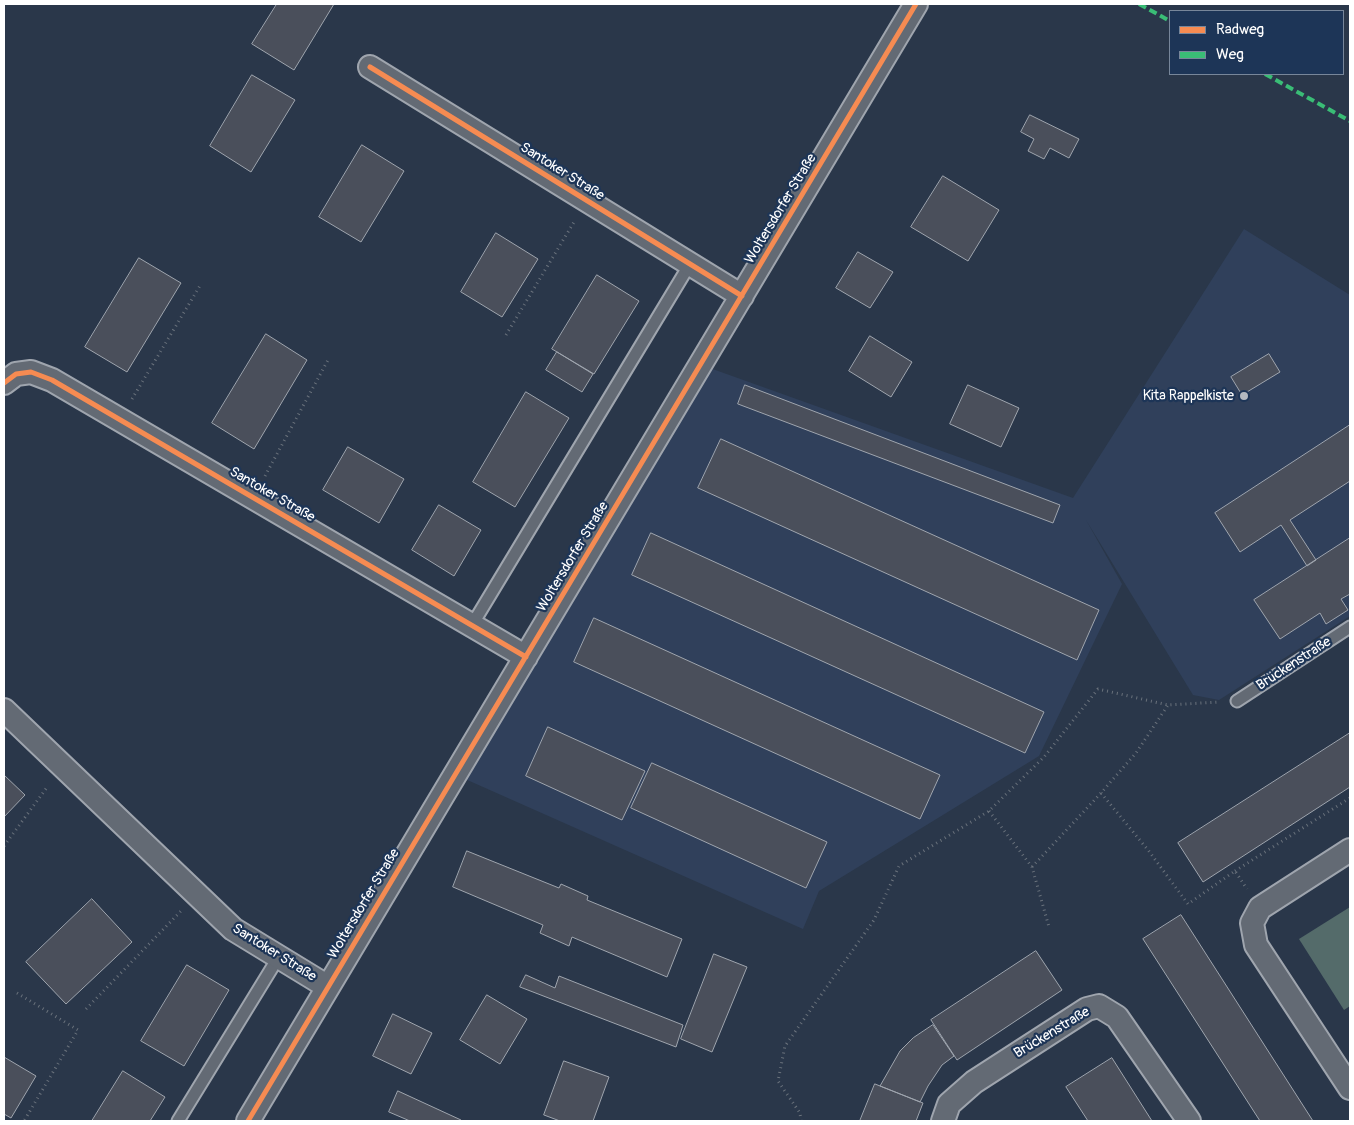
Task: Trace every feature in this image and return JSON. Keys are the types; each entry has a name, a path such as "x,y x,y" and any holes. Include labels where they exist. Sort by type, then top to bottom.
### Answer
{"street":[{"name":"Woltersdorfer Straße","path":"248,1121 916,4"},
{"name":"Santoker Straße","path":"370,67 742,296"},
{"name":"Santoker Straße","path":"4,384 16,374 31,372 52,380 526,657"},
{"name":"Santoker Straße","path":"4,710 233,929 328,987"},
{"path":"1350,850 1260,908 1252,923 1256,945 1350,1088"},
{"name":"Brückenstraße","path":"943,1121 950,1104 974,1082 1087,1009 1099,1006 1117,1017 1189,1121"}],"lane":[{"path":"472,625 690,264"},
{"name":"Brückenstraße","path":"1237,701 1350,627"},
{"path":"178,1121 278,958"}],"path":[{"path":"506,335 586,201"},
{"path":"120,419 201,284"},
{"path":"253,498 328,360"},
{"path":"801,1121 800,1113 778,1081 785,1046 874,920 899,866 989,811 1044,757 1098,689 1168,705 1237,701"},
{"path":"1032,868 1136,753 1168,705"},
{"path":"4,846 63,766"},
{"path":"1101,793 1148,850 1188,904 1235,871 1350,798"},
{"path":"989,811 1032,868 1049,927"},
{"path":"1235,871 1260,908"},
{"path":"86,1010 197,895"},
{"path":"17,992 78,1030 24,1121"}],"shaded area":[{"path":"1244,229 1350,295 1350,616 1219,700 1193,695 1086,520 1122,584 1039,756 819,891 803,929 447,771 693,362 1073,498"}],"green space":[{"path":"1350,907 1350,1006 1344,1010 1299,939"}],"building":[{"path":"277,4 334,4 294,70 252,44"},
{"path":"252,75 295,100 251,172 210,146"},
{"path":"1030,115 1079,139 1069,158 1050,148 1044,159 1028,151 1034,139 1021,132"},
{"path":"362,145 404,171 361,242 319,217"},
{"path":"943,176 999,210 968,261 911,227"},
{"path":"496,233 538,259 502,317 461,292"},
{"path":"858,252 893,272 870,308 836,288"},
{"path":"139,258 181,283 127,372 85,347"},
{"path":"597,275 639,301 594,374 552,349"},
{"path":"266,334 307,360 254,449 212,423"},
{"path":"870,336 912,362 891,397 849,371"},
{"path":"557,352 593,374 582,392 546,370"},
{"path":"1269,354 1280,372 1242,395 1231,377"},
{"path":"745,385 1060,505 1053,523 738,404"},
{"path":"968,385 1019,408 1001,447 950,424"},
{"path":"526,392 569,418 515,507 473,482"},
{"path":"1350,425 1350,481 1290,520 1316,560 1307,566 1281,525 1240,552 1215,513"},
{"path":"721,439 1099,610 1077,660 698,488"},
{"path":"348,447 404,479 379,523 323,490"},
{"path":"439,505 481,530 454,576 412,550"},
{"path":"651,533 1044,712 1025,753 632,575"},
{"path":"1350,538 1350,594 1341,599 1348,610 1326,624 1320,613 1280,639 1254,600"},
{"path":"594,618 940,775 920,819 574,662"},
{"path":"548,727 645,771 622,820 526,776"},
{"path":"1350,733 1350,787 1203,882 1178,843"},
{"path":"652,763 827,842 806,888 631,808"},
{"path":"4,775 25,795 4,817"},
{"path":"467,851 559,888 561,884 588,896 587,900 682,939 667,977 572,937 569,946 540,933 543,925 453,887"},
{"path":"92,899 132,942 66,1004 26,962"},
{"path":"1181,915 1313,1121 1260,1121 1143,939"},
{"path":"1036,951 1062,990 957,1060 931,1020"},
{"path":"714,954 747,967 712,1052 681,1039"},
{"path":"187,965 229,990 184,1066 141,1041"},
{"path":"526,975 555,988 559,976 683,1025 676,1047 520,987"},
{"path":"487,995 527,1019 500,1064 460,1040"},
{"path":"393,1014 432,1033 411,1074 373,1056"},
{"path":"933,1025 954,1056 942,1065 920,1102 880,1086 900,1051 913,1038"},
{"path":"4,1057 36,1076 11,1118 4,1114"},
{"path":"1112,1058 1152,1121 1088,1121 1066,1087"},
{"path":"564,1061 609,1077 593,1121 560,1121 544,1115"},
{"path":"123,1071 165,1097 150,1121 92,1121"},
{"path":"875,1084 923,1103 916,1121 860,1121"},
{"path":"398,1091 461,1121 410,1121 389,1112"}],"marked path":[{"path":"1139,4 1169,20"},
{"path":"1267,75 1350,121"}],"cycle path":[{"path":"248,1121 916,4"},
{"path":"370,67 742,296"},
{"path":"4,383 16,374 31,372 52,380 526,657"}],"place":[{"name":"Kita Rappelkiste","path":"1244,396"}]}
